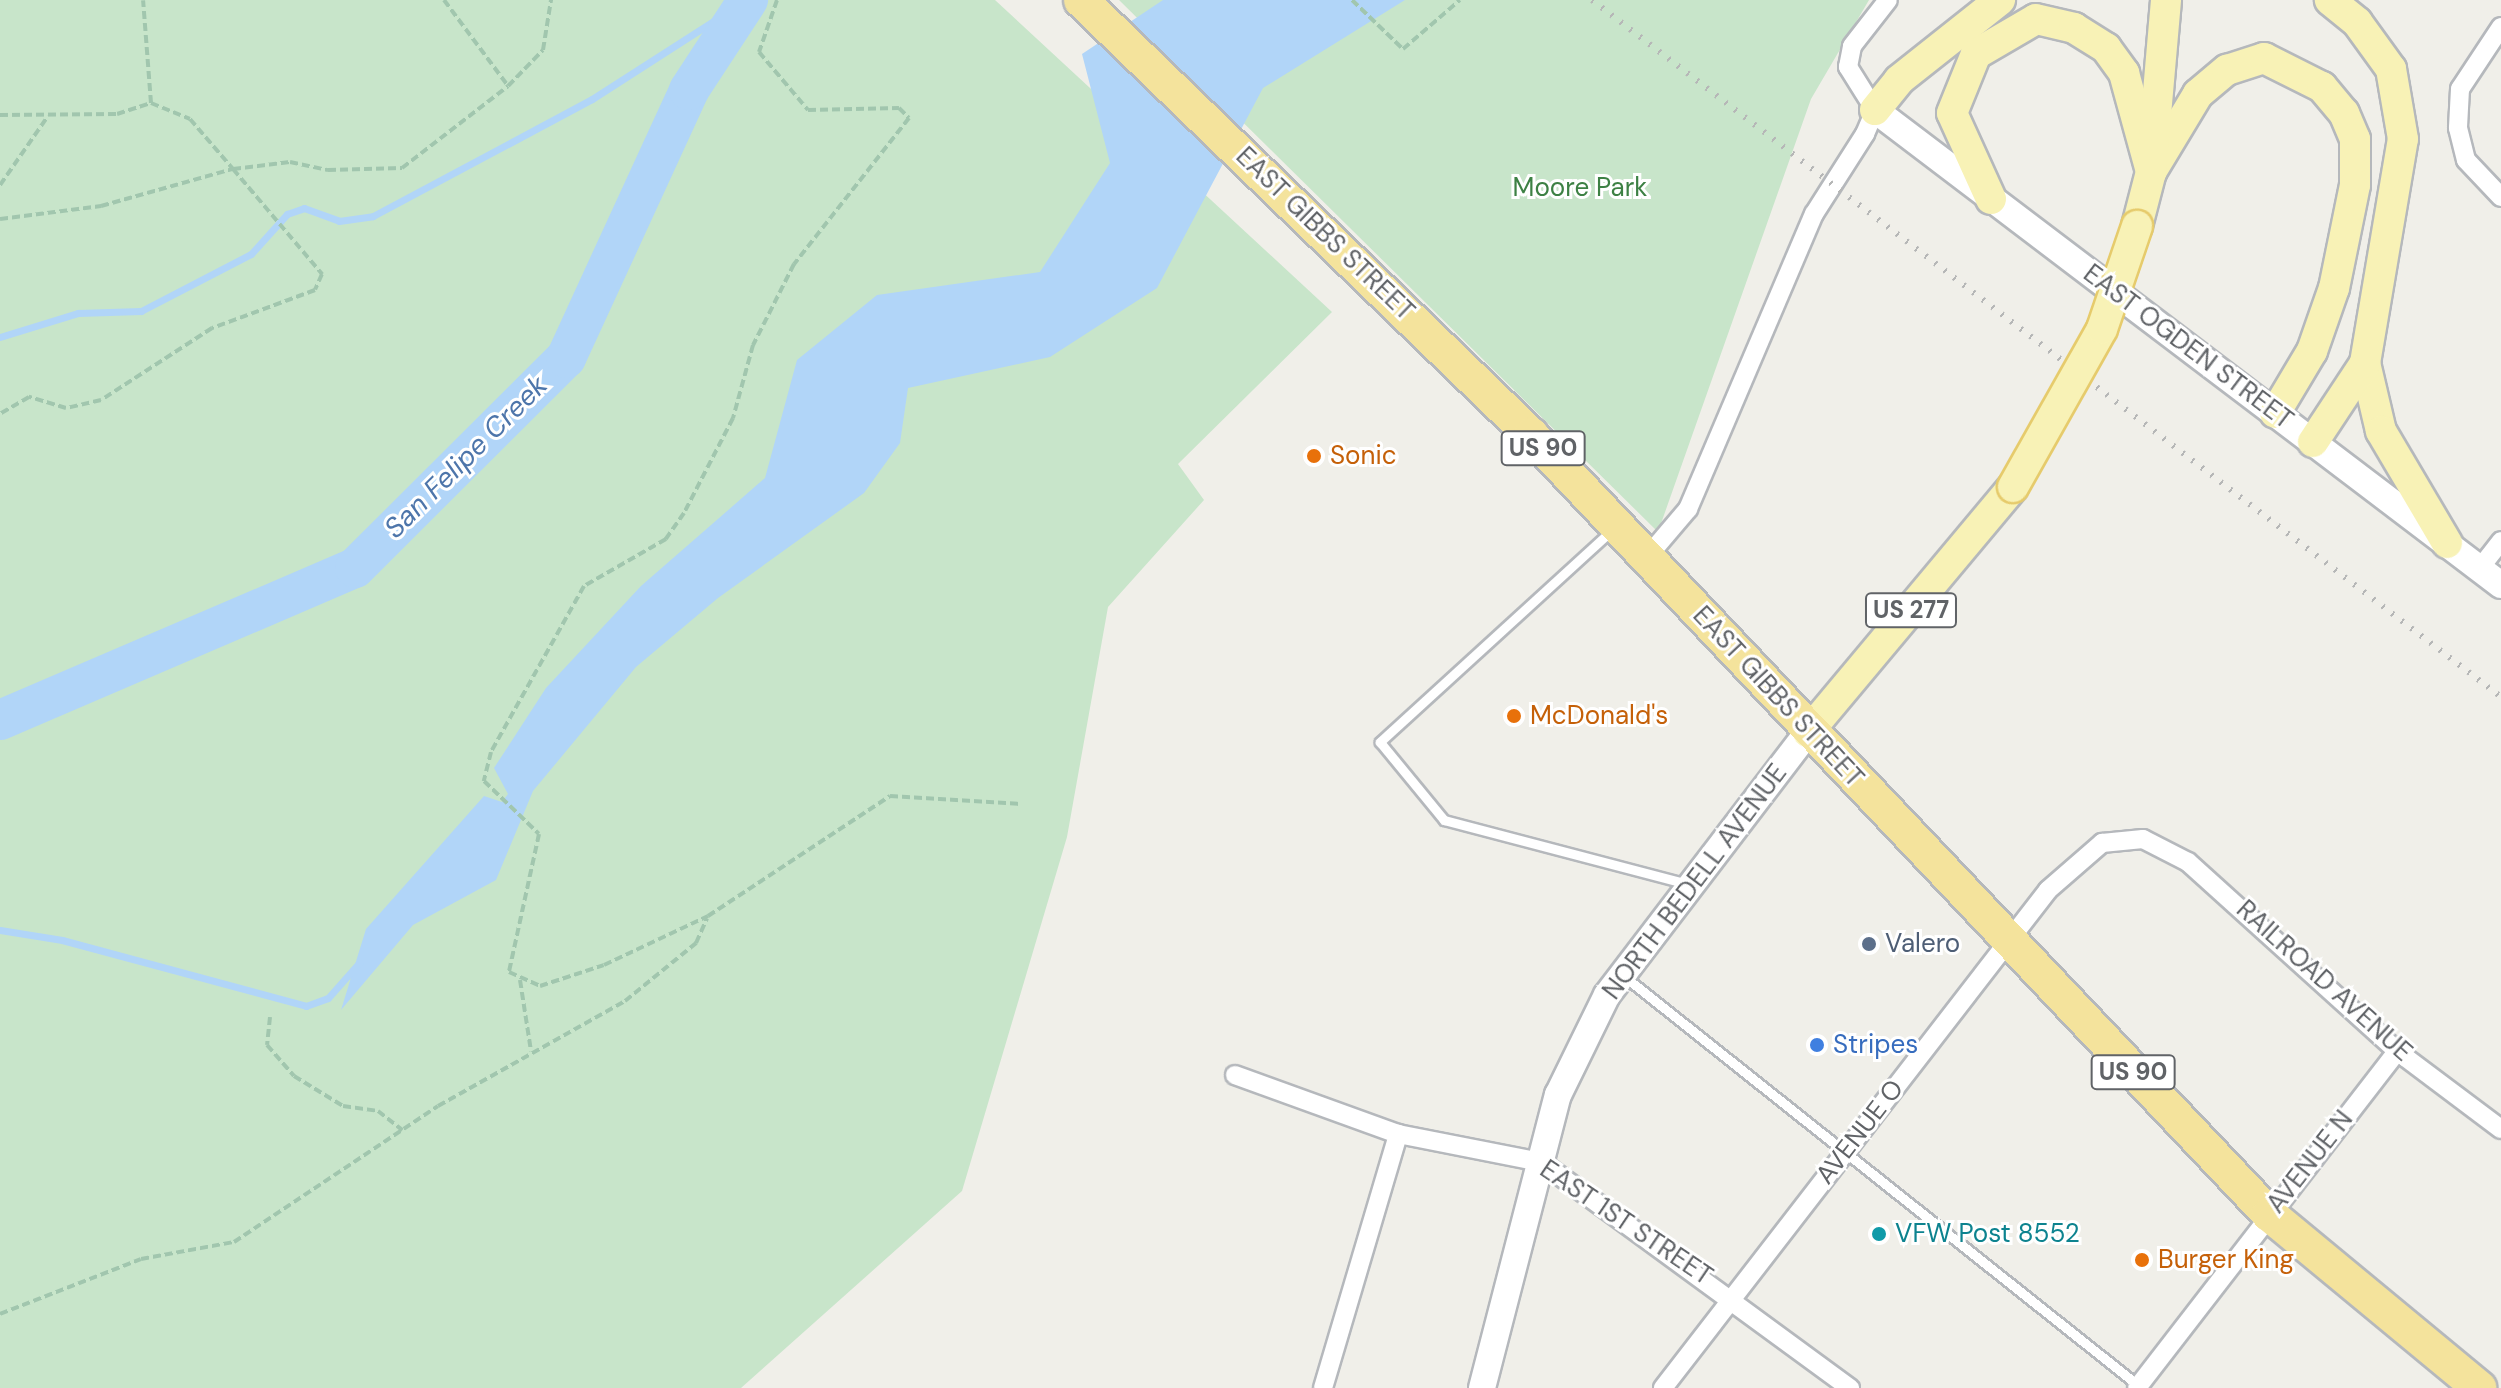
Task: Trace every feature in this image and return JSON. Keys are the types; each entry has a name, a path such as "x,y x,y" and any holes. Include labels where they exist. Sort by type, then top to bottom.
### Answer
{"highway":[{"name":"EAST GIBBS STREET","path":"1092,10 1648,556 1808,732 2269,1214 2479,1388"}],"main road":[{"path":"1875,110 1899,80 2000,0"},
{"name":"US 277","path":"2151,172 2166,0"},
{"path":"2330,0 2357,22 2391,69 2402,126 2365,363 2381,431 2447,543"},
{"path":"1991,199 1952,113 1976,54 2036,19 2074,28 2106,48 2124,73 2151,172"},
{"path":"2151,172 2198,94 2227,70 2264,58 2322,87 2344,113 2355,139 2355,185 2334,288 2312,351 2275,413"},
{"name":"EAST OGDEN STREET","path":"1875,110 2501,585"},
{"name":"NORTH BEDELL AVENUE","path":"1482,1388 1558,1095 1622,975 1808,732 2013,487 2102,329 2137,226 2151,172"},
{"path":"2313,442 2365,363"}],"street":[{"path":"1648,556 1688,509 1814,214 1875,110 1848,67 1852,46 1888,0"},
{"path":"2494,191 2466,160 2460,89 2501,27"},
{"path":"2480,568 2501,541"},
{"name":"AVENUE O","path":"1663,1388 1731,1294 2010,943 2048,890 2102,843 2143,839"},
{"name":"RAILROAD AVENUE","path":"2143,839 2227,892 2397,1051 2501,1129"},
{"name":"AVENUE N","path":"2139,1387 2397,1051"},
{"name":"EAST 1ST STREET","path":"1235,1075 1398,1134 1541,1162 1731,1294 1850,1388"},
{"path":"1323,1388 1398,1134"}],"lane":[{"path":"1617,525 1380,742 1444,820 1691,885"},
{"path":"1622,975 2139,1387"}],"path":[{"path":"143,0 151,103"},
{"path":"444,0 508,86"},
{"path":"0,219 101,206 233,169 290,162 328,170 402,168 508,86 543,50 551,0"},
{"path":"777,0 759,52 808,110 899,108 909,118 794,264 753,345 733,418 684,513 666,539 584,586 554,630 491,752 484,781 525,814 539,834 509,972 520,980 540,986 604,965 708,916 890,796 1020,804"},
{"path":"1352,0 1403,49 1460,0"},
{"path":"0,115 117,114 151,103 190,119 322,274 315,290 212,328 101,400 66,408 29,397 0,414"},
{"path":"0,185 48,116"},
{"path":"0,1314 141,1259 234,1242 402,1130 531,1051 625,1001 696,943 708,916"},
{"path":"520,980 531,1051"},
{"path":"270,1017 267,1045 294,1076 343,1106 378,1111 402,1130"}],"green space":[{"path":"0,0 995,0 1332,312 1178,464 1204,500 1108,607 1067,837 962,1191 741,1388 0,1388"},
{"name":"Moore Park","path":"1119,0 1869,0 1811,99 1658,532"}],"water":[{"path":"1163,0 1405,0 1263,88 1157,288 1050,357 908,388 900,443 864,493 718,598 636,667 533,791 496,880 413,925 341,1010 366,929 484,796 502,802 508,794 494,768 546,688 641,586 765,478 797,360 877,295 1040,272 1110,163 1082,54"}],"waterway":[{"path":"0,337 78,313 141,311 251,254 287,214 304,208 339,221 373,216 592,99 746,0"},
{"name":"San Felipe Creek","path":"0,720 355,568 566,358 689,90 748,0"},
{"path":"0,930 62,940 306,1006 328,998 359,963"}],"railway":[{"path":"1592,0 2501,697"}],"place":[{"name":"Sonic","path":"1314,456"},
{"name":"McDonald's","path":"1514,716"},
{"name":"Valero","path":"1869,944"},
{"name":"Stripes","path":"1817,1045"},
{"name":"VFW Post 8552","path":"1879,1234"},
{"name":"Burger King","path":"2142,1260"}]}
